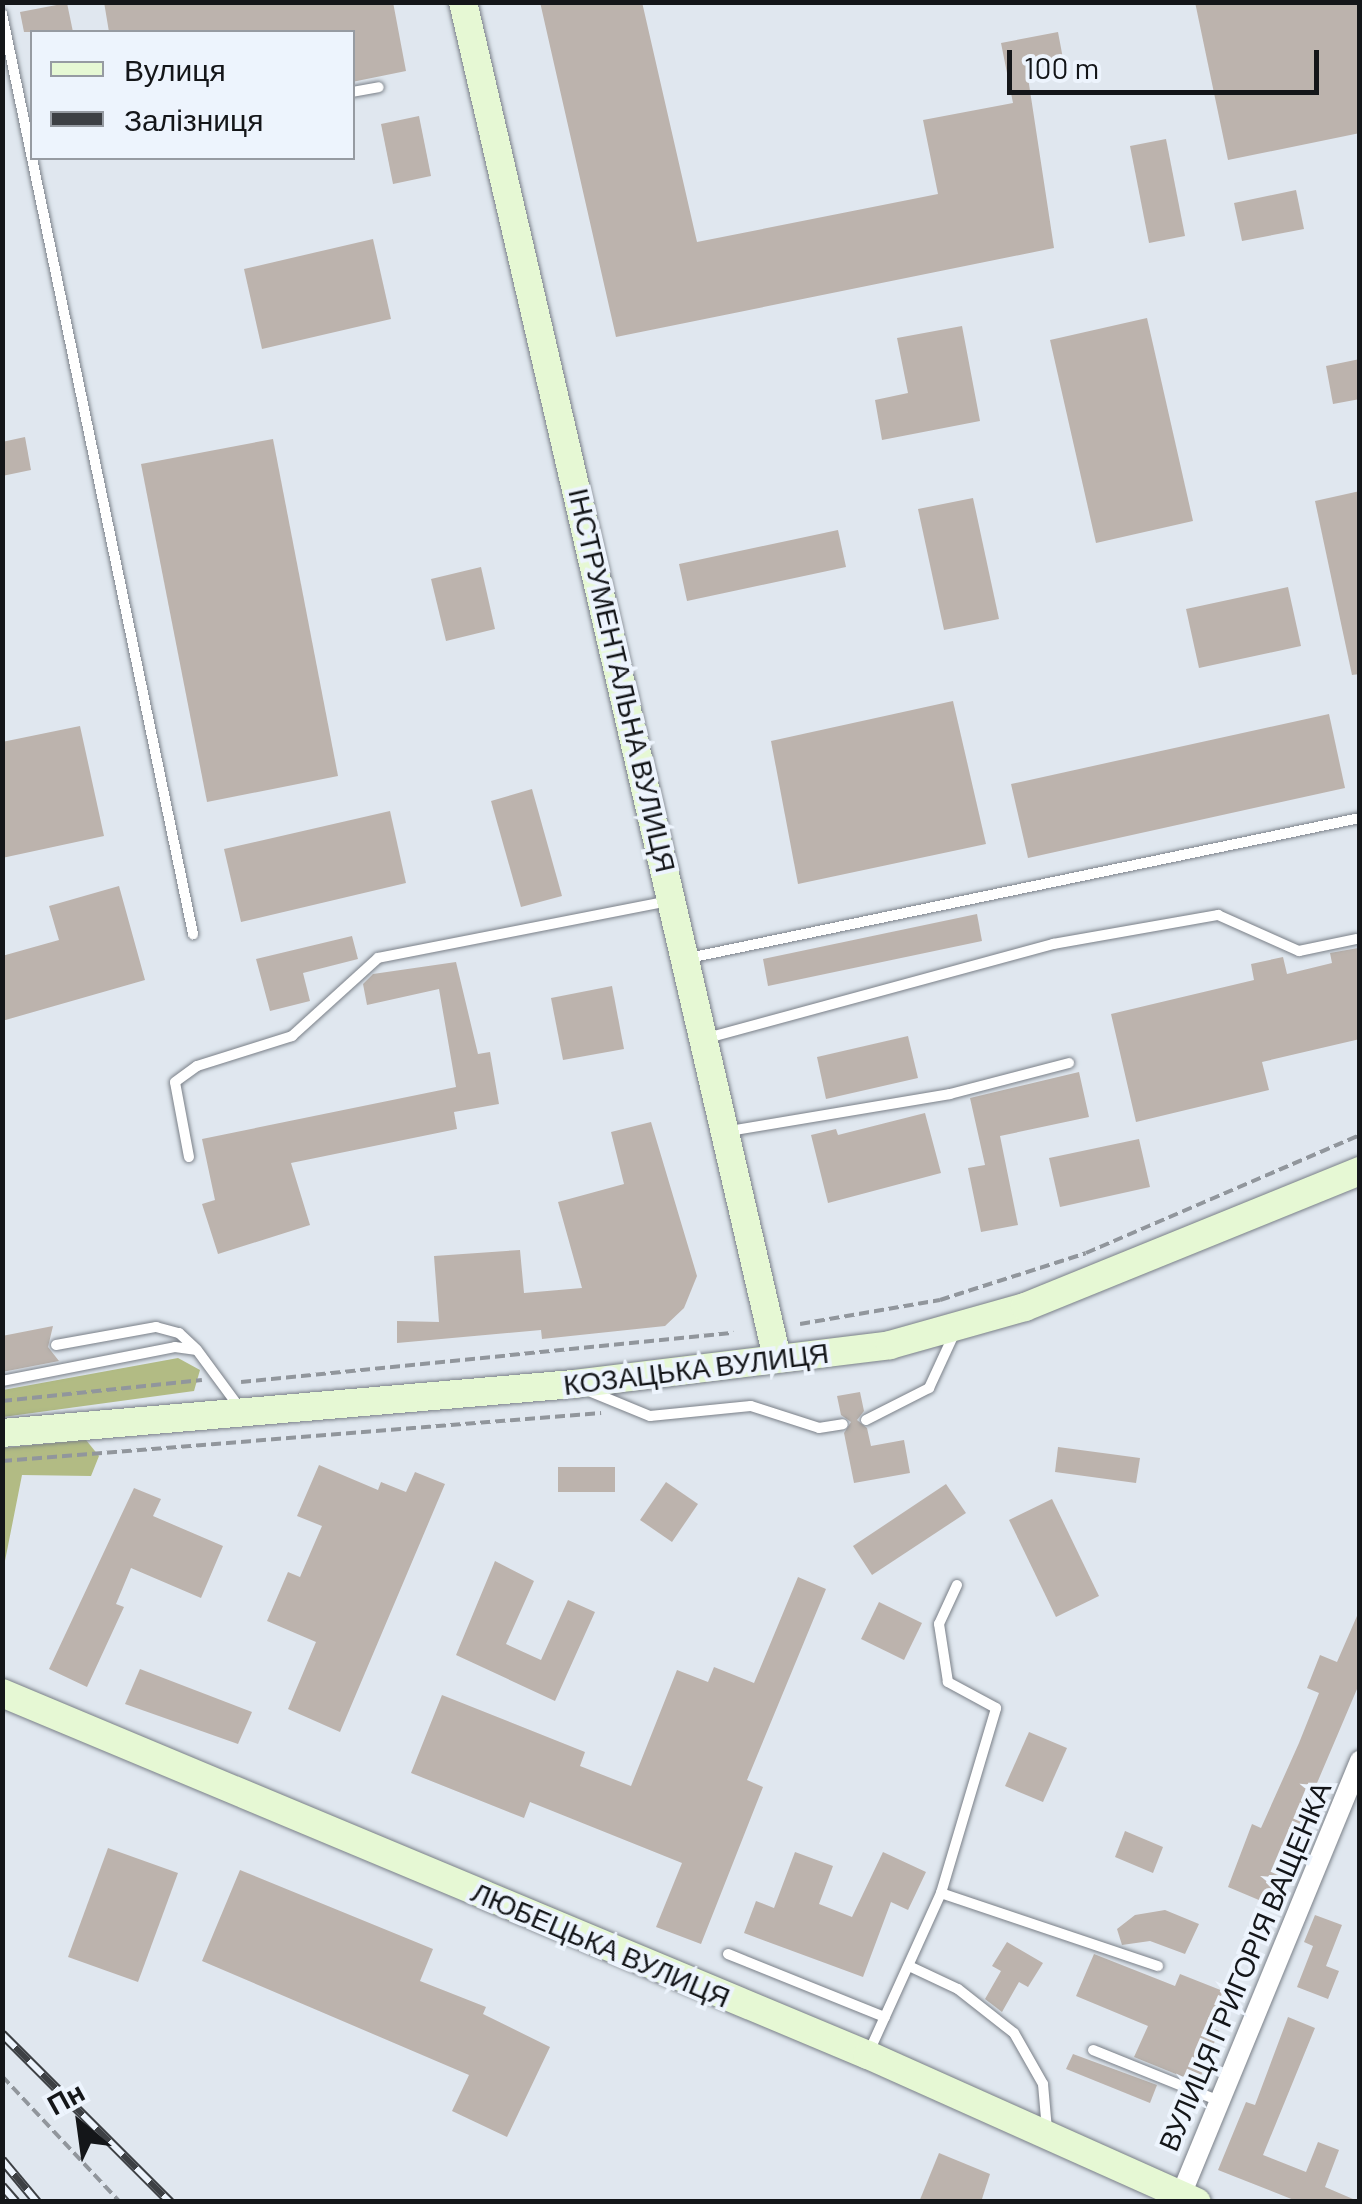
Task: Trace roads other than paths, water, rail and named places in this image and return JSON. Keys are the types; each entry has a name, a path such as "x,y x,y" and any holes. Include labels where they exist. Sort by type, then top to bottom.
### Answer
{"main road":[{"name":"ІНСТРУМЕНТАЛЬНА ВУЛИЦЯ","path":"463,2 708,1038 777,1358"},
{"name":"КОЗАЦЬКА ВУЛИЦЯ","path":"2,1433 574,1384 890,1345 957,1328 1208,1237 1360,1171"},
{"name":"ЛЮБЕЦЬКА ВУЛИЦЯ","path":"2,1693 868,2055 1189,2198"}],"street":[{"name":"ВУЛИЦЯ ГРИГОРІЯ ВАЩЕНКА","path":"1189,2198 1220,2101 1360,1760"}],"lane":[{"path":"2,14 30,142"},
{"path":"355,91 380,87"},
{"path":"34,160 193,934"},
{"path":"688,958 1360,818"},
{"path":"189,1157 175,1082 197,1066 292,1036 378,958 674,900"},
{"path":"708,1038 1053,944 1218,915 1298,952 1356,939"},
{"path":"729,1131 950,1094 1068,1062"},
{"path":"56,1345 156,1328 179,1334 197,1350 243,1412"},
{"path":"866,1420 929,1388 957,1328"},
{"path":"2,1381 175,1347 197,1350"},
{"path":"574,1384 650,1416 750,1406 820,1428 843,1424"},
{"path":"868,2055 941,1893 996,1708 948,1682 939,1624 957,1585"},
{"path":"941,1893 1158,1966"},
{"path":"728,1954 885,2017"},
{"path":"909,1966 958,1989 1014,2033 1049,2103 1046,2136"},
{"path":"1093,2050 1220,2101"}],"railway":[{"path":"2,2034 170,2202"},
{"path":"2,2160 37,2202"},
{"path":"2,2186 16,2202"}]}
